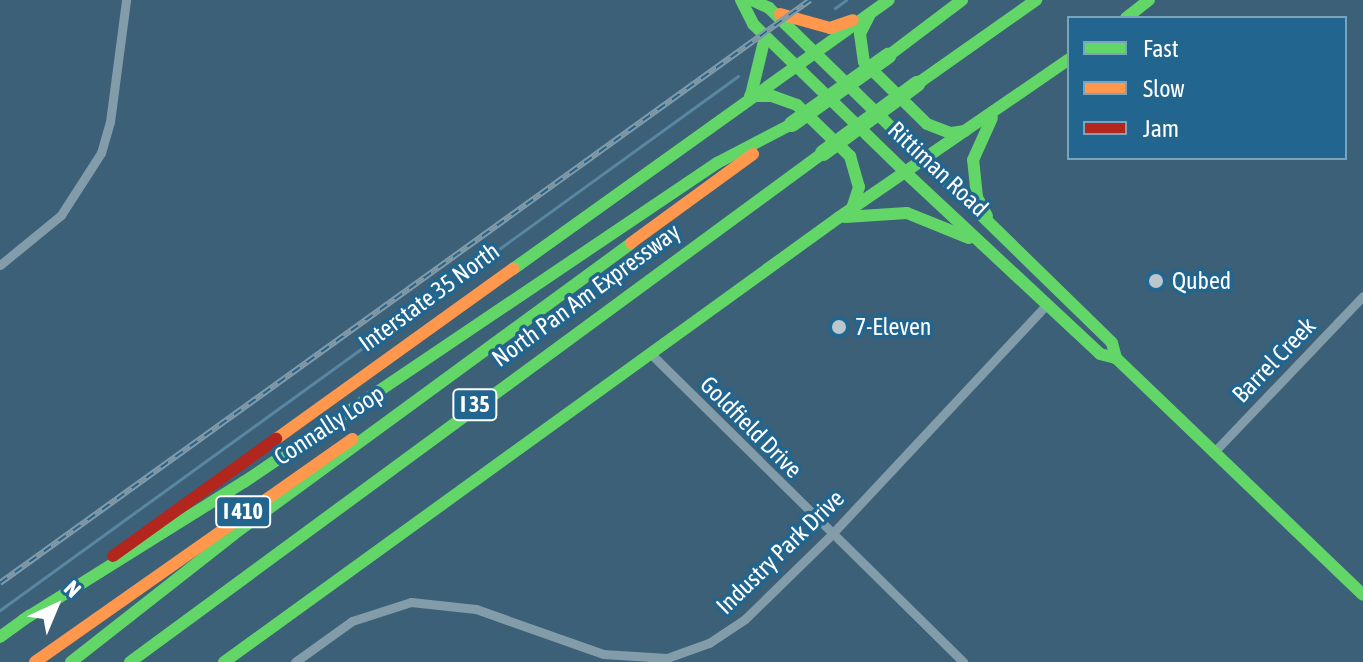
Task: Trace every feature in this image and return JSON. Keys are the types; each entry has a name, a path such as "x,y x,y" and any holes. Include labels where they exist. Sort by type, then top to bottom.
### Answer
{"main road":[{"name":"Rittiman Road","path":"741,0 765,37 906,173 1100,354 1116,358 1363,595"},
{"name":"Rittiman Road","path":"752,0 769,8 1112,343 1116,358"},
{"name":"Interstate 35 North","path":"0,637 750,96 889,0"},
{"name":"North Pan Am Expressway","path":"71,662 222,543 962,0"},
{"name":"North Pan Am Expressway","path":"130,662 1036,0"},
{"path":"1129,16 1149,0"},
{"path":"769,8 806,25 830,28 871,13"},
{"path":"871,13 860,34 864,62 927,124 951,133 968,130"},
{"path":"765,37 750,96 772,96 797,105 850,156 859,187 845,214"},
{"path":"224,662 650,353 845,214 993,116 1067,60"},
{"path":"991,226 977,197 973,160 993,116"},
{"path":"23,620 244,482 717,163 792,124"},
{"path":"845,214 916,215 987,248"},
{"name":"Connally Loop","path":"35,662 280,485 457,371"}],"street":[{"path":"0,265 61,215 101,153 110,122 126,0"},
{"name":"Barrel Creek","path":"1214,452 1363,296"},
{"name":"Industry Park Drive","path":"295,662 352,621 411,602 476,609 603,654 667,658 709,643 745,619 831,535 1047,304"},
{"name":"Goldfield Drive","path":"650,353 963,662"}],"waterway":[{"path":"835,8 846,0"},
{"path":"0,610 738,76"}],"railway":[{"path":"0,583 810,0"}],"traffic: fast":[{"path":"741,0 753,24 906,173 1100,354 1116,358 1363,595"},
{"path":"752,0 769,8 1112,343 1116,358"},
{"path":"513,269 889,0"},
{"path":"888,56 962,0"},
{"path":"917,84 1036,0"},
{"path":"1129,16 1149,0"},
{"path":"869,16 860,34 864,62 927,124 951,133 965,131"},
{"path":"751,95 765,37"},
{"path":"792,124 888,56"},
{"path":"224,662 838,218 1067,60"},
{"path":"823,153 917,84"},
{"path":"750,96 772,96 797,105 850,156 859,187 852,209"},
{"path":"987,216 977,197 973,160 992,118"},
{"path":"23,620 244,482 717,163 792,124"},
{"path":"130,662 823,153"},
{"path":"845,217 907,213 969,238"},
{"path":"71,662 234,534 631,243"},
{"path":"0,637 30,615"}],"traffic: slow":[{"path":"780,14 830,28 853,20"},
{"path":"631,243 753,154"},
{"path":"276,439 513,269"},
{"path":"35,662 352,439"}],"traffic: jam":[{"path":"113,556 276,439"}],"place":[{"name":"Qubed","path":"1156,281"},
{"name":"7-Eleven","path":"839,327"}]}
